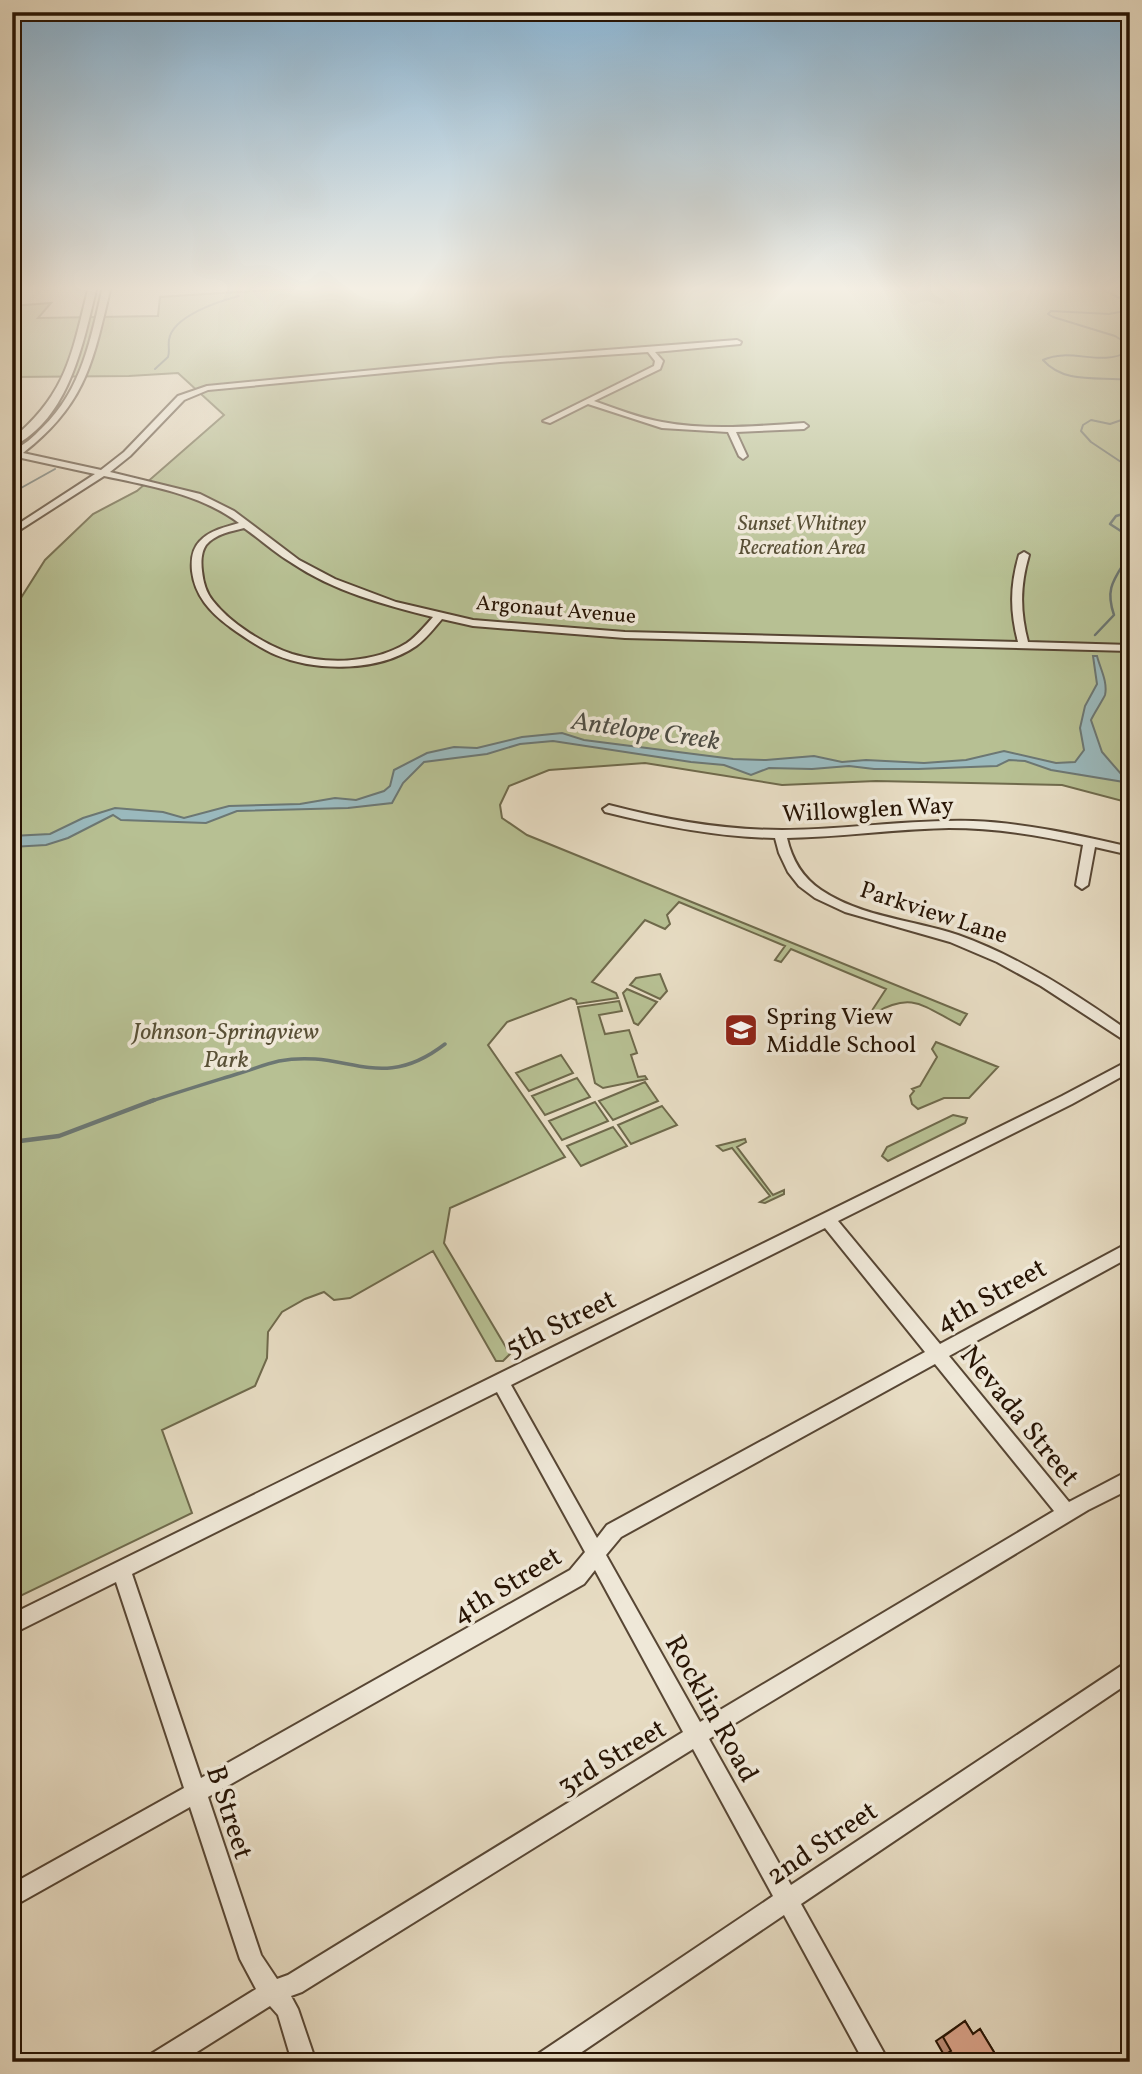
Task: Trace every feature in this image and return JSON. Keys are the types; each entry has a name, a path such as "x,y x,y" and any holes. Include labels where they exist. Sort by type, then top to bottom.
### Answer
{"street":[{"path":"13,452 45,416 64,391 66,383"},
{"path":"13,452 60,417 80,383"},
{"path":"12,532 103,473 139,443 175,403 207,388 262,383"},
{"path":"547,421 626,383"},
{"path":"589,402 661,425 697,429 804,426"},
{"path":"731,429 743,456"},
{"name":"Argonaut Avenue","path":"13,452 184,491 221,507 286,556 332,581 393,604 439,616 503,627 625,635 1130,648"},
{"path":"247,524 216,535 202,544 198,554 200,584 205,597 216,610 278,652 332,662 385,656 415,642 439,616"},
{"path":"1024,555 1014,589 1014,606 1024,646"},
{"name":"Willowglen Way","path":"609,809 697,828 780,834 973,825 1030,830 1130,850"},
{"name":"Parkview Lane","path":"780,834 793,872 821,896 855,910 935,932 1000,956 1059,989 1130,1040"},
{"path":"1082,885 1090,842"},
{"name":"5th Street","path":"12,1624 1067,1100 1130,1065"},
{"name":"Nevada Street","path":"827,1219 1067,1513"},
{"name":"4th Street","path":"12,1896 196,1795 577,1577 614,1531 1130,1249"},
{"name":"Rocklin Road","path":"500,1381 877,2062"},
{"name":"3rd Street","path":"159,2062 272,1992 294,1983 1067,1513 1130,1479"},
{"name":"B Street","path":"122,1571 251,1959 272,1992 287,2009 304,2062"},
{"name":"2nd Street","path":"546,2062 1130,1670"}],"green space":[{"path":"189,383 1130,383 1130,803 1062,785 876,781 782,785 645,763 549,770 509,786 500,805 502,818 527,835 967,1014 960,1025 927,1007 909,1002 871,1012 886,989 791,949 781,962 775,960 785,946 679,902 667,915 670,924 665,929 645,920 592,982 616,993 618,998 577,1004 576,1000 571,998 507,1022 488,1045 565,1157 450,1208 444,1243 510,1354 503,1361 496,1361 433,1251 350,1298 334,1300 324,1292 305,1299 282,1312 268,1332 267,1358 255,1386 162,1430 192,1513 12,1600 12,612 45,560 93,514 137,491 224,415"},
{"path":"660,974 667,991 660,999 630,985 636,978"},
{"path":"627,989 657,1002 638,1025 634,1023 623,993"},
{"path":"619,1001 622,1011 599,1015 605,1034 629,1030 637,1053 631,1055 638,1077 645,1076 647,1079 603,1088 595,1083 578,1007"},
{"path":"936,1042 998,1067 969,1098 944,1098 918,1109 912,1104 910,1096 914,1091 912,1089 920,1086 937,1057 932,1049"},
{"path":"561,1055 573,1073 529,1091 516,1073"},
{"path":"577,1078 590,1097 545,1115 532,1096"},
{"path":"645,1082 658,1101 613,1120 599,1101"},
{"path":"595,1102 608,1121 562,1140 549,1121"},
{"path":"662,1106 677,1125 631,1144 618,1125"},
{"path":"953,1115 967,1118 965,1123 888,1161 882,1156 887,1147"},
{"path":"613,1127 627,1146 581,1166 567,1146"},
{"path":"745,1139 746,1142 737,1147 773,1195 784,1190 784,1194 765,1203 760,1202 770,1196 732,1148 723,1151 717,1146"}],"water":[{"path":"1093,656 1097,656 1106,690 1091,720 1102,752 1121,774 1130,772 1130,783 1009,760 997,766 918,769 849,766 769,768 751,775 724,765 553,741 520,744 487,754 424,762 403,783 392,803 348,808 237,811 206,823 121,820 113,815 68,838 46,845 12,847 12,836 50,834 83,818 115,808 163,812 184,818 229,806 300,804 335,798 356,800 384,791 390,786 394,770 427,753 454,747 477,748 522,737 562,733 584,740 733,759 766,760 814,756 842,762 866,760 924,763 966,760 1004,751 1056,763 1075,762 1084,750 1080,728 1085,706 1097,684"}],"building":[{"path":"965,2021 973,2034 980,2029 1000,2062 950,2062 946,2054 951,2051 943,2037"}],"waterway":[{"path":"1130,393 1124,397 1124,403 1130,411"},
{"path":"1130,417 1110,424 1091,420 1083,425 1081,431 1091,442 1130,468"},
{"path":"12,493 55,469"},
{"path":"1130,512 1116,516 1110,524 1130,537"},
{"path":"1095,635 1114,615 1111,589 1130,553"},
{"path":"149,1102 279,1061 303,1059 363,1067 401,1066 422,1059 445,1044"},
{"path":"12,1142 59,1136 154,1100"}],"place":[{"name":"Spring View Middle School","path":"741,1030"}],"park label":[{"name":"Sunset Whitney Recreation Area","path":"802,535"},
{"name":"Johnson-Springview Park","path":"226,1045"}],"water label":[{"name":"Antelope Creek","path":"646,730"}]}
